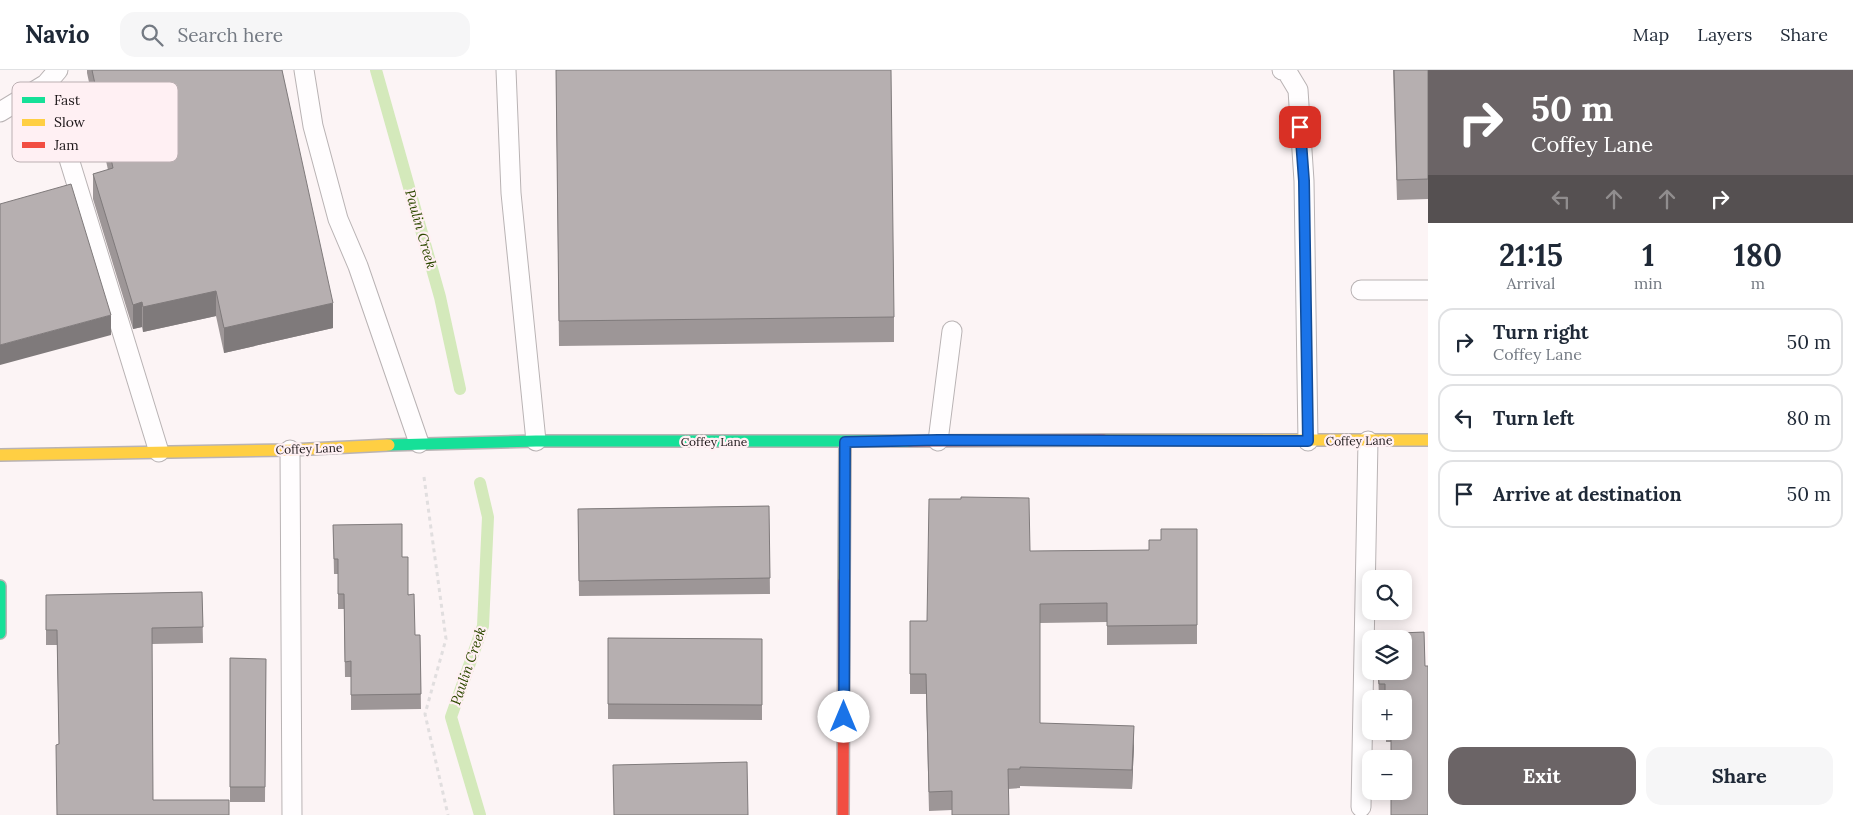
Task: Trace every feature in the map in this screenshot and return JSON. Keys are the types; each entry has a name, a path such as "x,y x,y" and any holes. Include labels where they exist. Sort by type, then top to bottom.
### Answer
{"street":[{"name":"Coffey Lane","path":"0,455 290,450 419,443 536,441 1428,440"},
{"path":"843,815 845,442"},
{"path":"0,586 0,633"}],"lane":[{"path":"48,82 58,70"},
{"path":"304,70 313,126 338,219 358,266 419,443"},
{"path":"506,70 511,193 536,441"},
{"path":"1282,70 1286,70 1298,90 1304,181 1308,441"},
{"path":"0,112 12,105"},
{"path":"70,162 159,452"},
{"path":"1361,290 1428,290"},
{"path":"938,440 952,331"},
{"path":"1361,807 1368,441"},
{"path":"290,450 292,815"}],"path":[{"path":"419,443 446,639 425,714 448,815"}],"building":[{"path":"92,70 282,70 333,303 224,328 216,291 143,307 142,302 133,305 93,174 113,168 112,162 178,162 178,82 95,82"},
{"path":"556,70 891,70 894,317 559,321"},
{"path":"1394,70 1428,70 1428,179 1397,180"},
{"path":"71,184 111,315 0,345 0,204"},
{"path":"961,497 1029,498 1030,551 1149,550 1149,540 1161,540 1161,529 1197,529 1197,625 1107,626 1107,603 1040,604 1040,723 1134,726 1132,770 1020,767 1020,769 1008,769 1009,815 952,815 952,791 929,792 926,674 910,674 910,621 927,621 929,499 961,499"},
{"path":"769,506 770,578 579,581 578,509"},
{"path":"402,524 402,557 408,557 408,595 414,594 415,635 420,635 421,694 351,695 351,661 345,662 344,594 338,594 338,559 334,559 333,525"},
{"path":"202,592 203,627 152,628 153,800 229,800 229,815 57,815 56,745 59,744 57,630 46,630 46,595"},
{"path":"1424,632 1425,666 1428,666 1428,815 1391,815 1391,800 1412,800 1412,750 1391,750 1391,740 1412,740 1412,690 1385,690 1385,684 1379,684 1379,680 1412,680 1412,633"},
{"path":"608,638 762,639 762,705 608,704"},
{"path":"230,658 266,659 265,787 230,787"},
{"path":"747,762 748,815 614,815 613,765"}],"waterway":[{"name":"Paulin Creek","path":"376,70 440,297 460,389"},
{"name":"Paulin Creek","path":"480,483 488,517 483,626 451,717 480,815"}],"traffic: fast":[{"path":"389,445 536,441 910,441"},
{"path":"0,586 0,633"}],"traffic: slow":[{"path":"1104,440 1428,440"},
{"path":"844,581 845,442"},
{"path":"0,455 290,450 389,445"}],"traffic: jam":[{"path":"910,441 1104,440"},
{"path":"843,815 844,581"}],"route":[{"path":"844,717 845,442 938,440 1308,441 1304,181 1300,127"}]}
